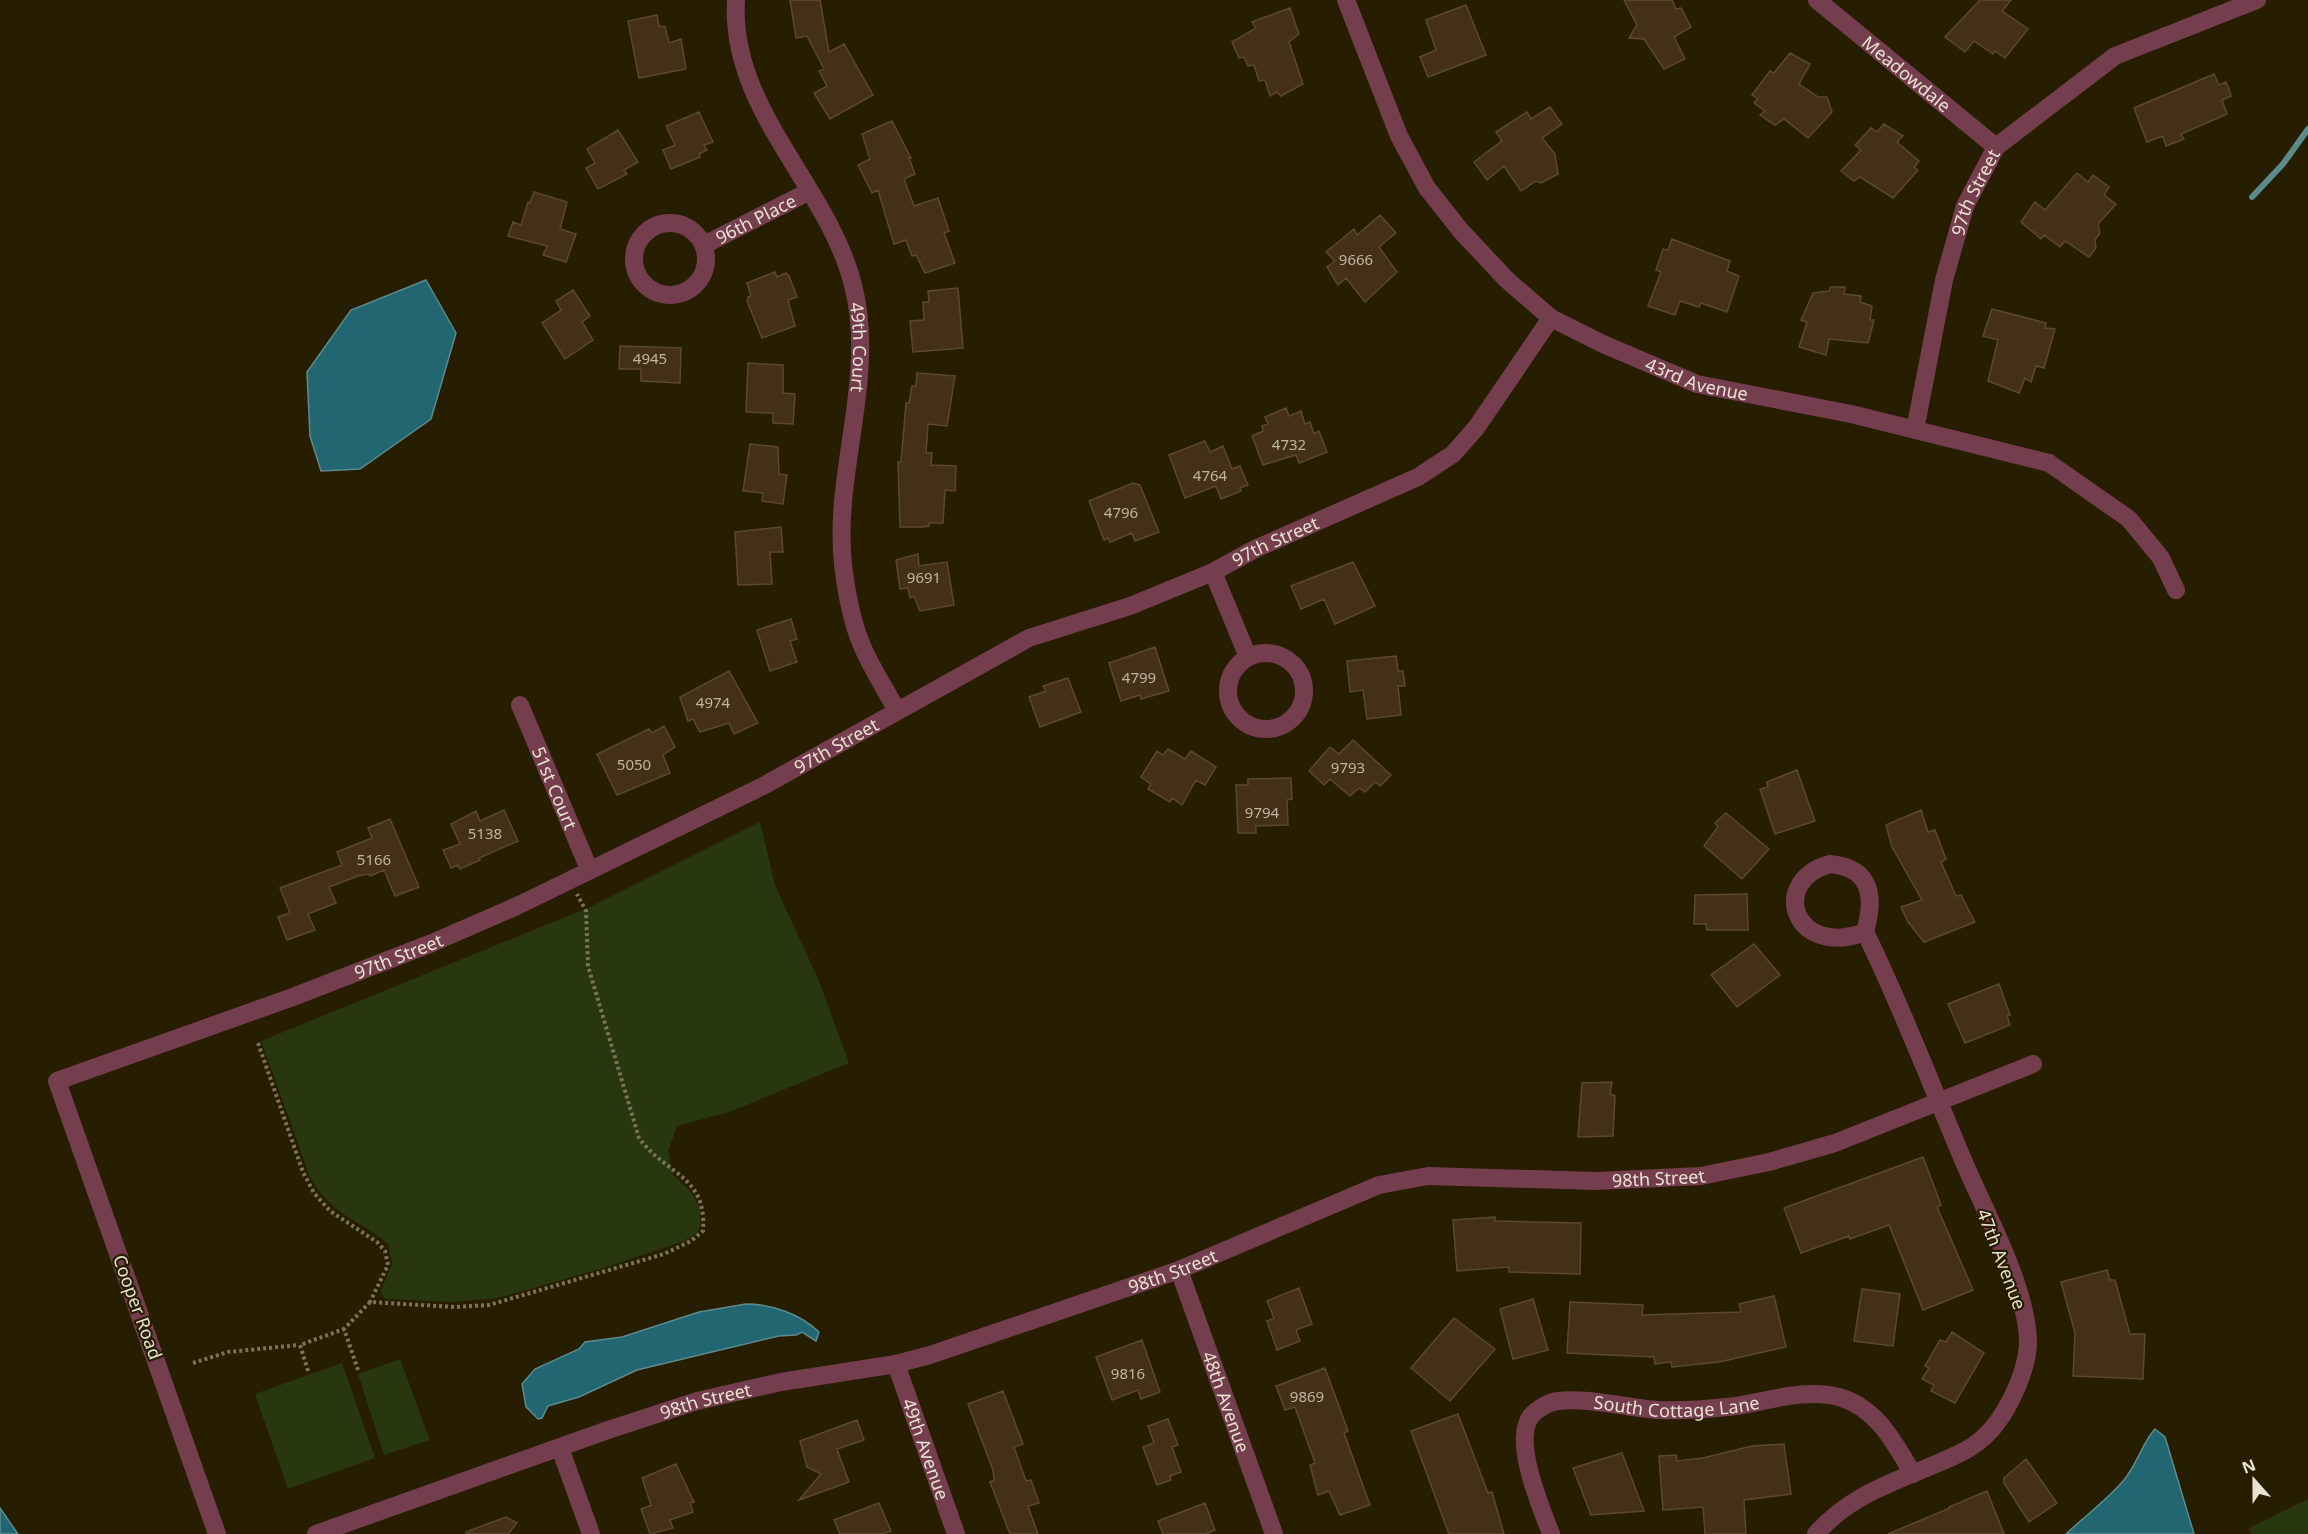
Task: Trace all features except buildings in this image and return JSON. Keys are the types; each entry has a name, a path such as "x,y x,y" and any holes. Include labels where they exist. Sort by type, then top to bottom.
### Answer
{"street":[{"name":"49th Court","path":"736,0 738,42 750,85 808,192 838,241 853,284 861,319 858,389 842,528 843,563 849,599 862,646 897,711"},
{"name":"43rd Avenue","path":"1346,0 1399,136 1427,188 1461,231 1492,264 1551,318 1603,345 1697,384 1851,414 2049,463 2128,519 2161,558 2176,590"},
{"name":"Meadowdale","path":"1817,0 1996,147"},
{"name":"97th Street","path":"1915,430 1944,280 1965,206 1996,147 2115,56 2257,0"},
{"name":"96th Place","path":"704,245 808,192"},
{"name":"96th Place","path":"676,223 688,227 704,245 705,268 700,279 682,293 658,294 640,279 635,269 637,245 653,227 676,223"},
{"name":"97th Street","path":"57,1081 292,997 432,943 765,785 1029,638 1130,606 1213,572 1255,549 1419,477 1453,454 1476,428 1551,318"},
{"path":"1213,572 1248,657"},
{"path":"1260,653 1273,653 1286,657 1302,676 1305,689 1304,702 1289,722 1265,730 1242,721 1233,712 1228,700 1231,675 1248,657 1260,653"},
{"name":"51st Court","path":"520,705 589,869"},
{"path":"1830,864 1843,866 1863,879 1869,890 1871,903 1865,932 1853,937 1829,939 1807,929 1796,908 1796,896 1807,874 1830,864"},
{"name":"47th Avenue","path":"1816,1534 1831,1516 1856,1498 1961,1453 1982,1439 1999,1422 2017,1386 2028,1346 2023,1307 2011,1273 1938,1103 1901,1006 1865,932"},
{"name":"98th Street","path":"316,1534 706,1399 781,1382 896,1364 930,1355 1179,1270 1379,1185 1428,1176 1596,1181 1701,1176 1801,1154 1938,1103 2033,1064"},
{"name":"Cooper Road","path":"57,1081 217,1534"},
{"name":"48th Avenue","path":"1179,1270 1274,1534"},
{"name":"49th Avenue","path":"896,1364 956,1534"},
{"name":"South Cottage Lane","path":"1551,1534 1533,1483 1524,1440 1525,1427 1532,1416 1558,1401 1650,1409 1695,1410 1818,1393 1839,1397 1858,1404 1876,1418 1913,1474"},
{"path":"560,1448 591,1534"}],"path":[{"path":"370,1302 455,1307 489,1305 664,1254 691,1242 703,1231 703,1204 695,1190 682,1175 652,1155 639,1138 588,966 586,911 576,890"},
{"path":"193,1363 228,1352 299,1345 344,1329 370,1302 388,1265 385,1251 377,1242 330,1211 314,1193 303,1172 258,1043"},
{"path":"344,1329 358,1370"},
{"path":"299,1345 308,1371"}],"green space":[{"path":"760,822 775,885 819,981 849,1063 729,1112 677,1126 668,1151 673,1175 692,1193 700,1209 700,1227 696,1234 684,1241 607,1267 498,1298 452,1302 385,1299 380,1292 392,1264 388,1244 336,1208 318,1190 310,1177 261,1041 590,907"},
{"path":"400,1359 430,1440 384,1455 358,1374"},
{"path":"342,1363 375,1458 288,1489 255,1394"},
{"path":"2308,1499 2308,1534 2251,1534 2249,1528"}],"water":[{"path":"426,280 456,333 431,419 360,469 321,471 310,436 307,372 351,310"},
{"path":"746,1304 776,1308 794,1315 819,1332 816,1341 802,1332 637,1370 579,1397 548,1406 542,1418 538,1419 526,1407 522,1384 535,1369 579,1349 585,1342 622,1337 699,1312"},
{"path":"2155,1429 2165,1437 2194,1534 2066,1534 2124,1480"},
{"path":"0,1508 18,1534 0,1534"}],"waterway":[{"path":"2252,197 2283,164 2308,129"}]}
